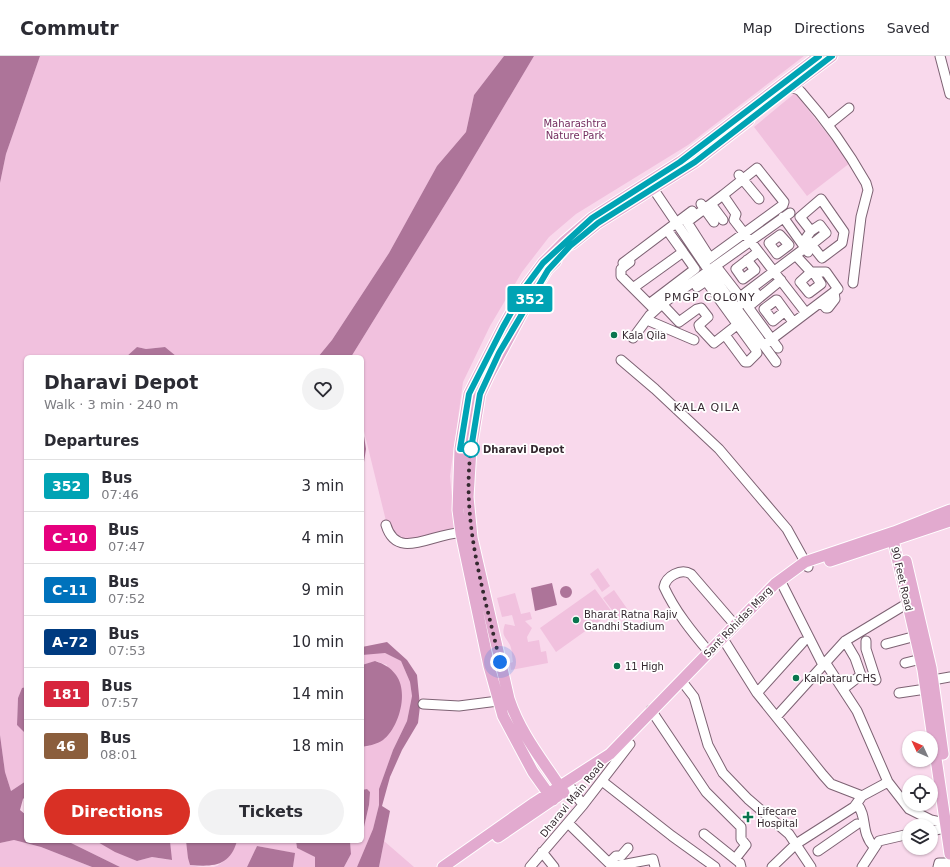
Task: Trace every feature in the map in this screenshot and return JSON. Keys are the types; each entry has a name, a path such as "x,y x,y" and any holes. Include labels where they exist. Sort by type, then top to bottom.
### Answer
{"main road":[{"path":"443,867 551,796 565,789 529,743 516,719 509,699 498,650 486,625 461,533 458,510 460,449 469,394 503,327 535,273 564,242 592,218 695,162 788,85 819,56"},
{"path":"788,85 832,56"},
{"path":"551,796 533,772 503,716 486,652 486,625 472,538 468,497 471,449 480,394 499,353 548,270 570,246 598,223 652,186"},
{"name":"Sant Rohidas Marg","path":"896,537 950,510"},
{"name":"Sant Rohidas Marg","path":"565,789 610,754 626,739 725,642 775,584 806,565 950,522"},
{"name":"90 Feet Road","path":"896,537 912,601 925,666 926,689 932,703"},
{"name":"Sant Rohidas Marg","path":"680,686 708,652 735,625 806,565"},
{"name":"90 Feet Road","path":"912,601 915,635 925,666 933,680 932,703 948,825 950,854"},
{"path":"486,652 498,650"},
{"name":"Sant Rohidas Marg","path":"565,789 614,758 630,744 653,712"},
{"name":"90 Feet Road","path":"940,761 950,802"},
{"path":"455,867 551,796"}],"street":[{"path":"940,56 950,94"},
{"path":"788,85 800,90 828,125 862,176 868,190 860,218 853,283"},
{"path":"828,125 849,108"},
{"path":"623,263 722,195 758,160"},
{"path":"664,306 710,265 747,238 783,206 784,202 758,168 741,177 686,224 710,265 736,308 741,322 757,351 748,362 745,362 724,335"},
{"path":"741,177 759,199"},
{"path":"652,186 678,225 710,265 738,296 751,296"},
{"path":"722,195 736,214 734,220 806,313"},
{"path":"747,238 786,215 810,248 820,257 824,257 842,243 844,232 821,199 800,216 812,231"},
{"path":"706,206 719,221"},
{"path":"678,225 670,234 621,269 621,276 652,307 664,306 705,281 741,322 764,345 776,362"},
{"path":"784,267 799,259 826,233 820,225 806,237 810,248"},
{"path":"633,338 647,320 652,307 695,269 670,234"},
{"path":"748,260 773,250 786,241"},
{"path":"736,308 770,282 784,267 810,248"},
{"path":"633,288 683,252"},
{"path":"764,345 838,289 838,286 828,273 812,273 799,259"},
{"path":"751,296 748,308 778,348"},
{"path":"664,306 679,322 697,309 701,308 708,317 699,327 712,343 716,342 741,322"},
{"path":"785,311 793,322"},
{"path":"647,320 694,340"},
{"path":"621,360 655,389 719,449 788,529 806,565"},
{"path":"386,525 392,538 402,544 410,544 453,533 461,533"},
{"path":"708,652 683,621 667,595 664,587 666,582 676,573 682,571 691,574 735,625"},
{"path":"782,584 824,664 857,711 888,782 909,809 931,820 948,825"},
{"path":"777,716 848,639 891,615 912,601"},
{"path":"886,642 915,635"},
{"path":"848,639 856,651 866,645 876,680"},
{"path":"843,689 861,675 848,639"},
{"path":"725,642 757,694 777,716 808,758 831,784 862,796"},
{"path":"757,694 803,642"},
{"path":"905,663 925,666"},
{"path":"933,680 950,677"},
{"path":"680,686 694,697 708,745 723,774 796,844 811,867"},
{"path":"899,693 926,689"},
{"path":"423,704 459,706 498,701"},
{"path":"653,712 667,736 706,792 741,827 741,839 746,845 736,859"},
{"name":"Dharavi Main Road","path":"530,867 583,805 630,744"},
{"path":"602,781 714,867"},
{"path":"772,867 796,844 855,805 862,796 888,782"},
{"path":"565,789 583,805"},
{"path":"855,805 858,814 857,824 863,835 864,841 874,847"},
{"path":"855,805 861,810 864,841"},
{"path":"568,823 611,865"},
{"path":"818,851 857,824"},
{"path":"938,829 948,825"},
{"path":"704,834 736,859 740,863 741,867"},
{"path":"862,867 879,841 902,836"},
{"path":"611,865 616,856 621,856 628,848"},
{"path":"542,852 554,867"},
{"path":"611,865 653,859 656,867"},
{"path":"938,867 939,863 950,863"}],"green space":[{"path":"40,56 504,56 474,95 466,132 437,166 389,253 332,340 320,355 175,355 165,347 146,349 137,347 128,355 24,355 24,688 22,688 18,698 17,725 24,732 24,782 11,791 5,772 0,735 0,183 6,154"},
{"name":"Maharashtra Nature Park","path":"534,56 804,56 688,145 576,214 549,237 522,272 490,326 463,382 450,476 455,531 402,542 391,532 386,521 364,431 364,355 352,355 459,182"},
{"path":"795,93 850,163 807,196 754,127"},
{"path":"598,568 610,586 602,592 590,574"},
{"name":"Bharat Ratna Rajiv Gandhi Stadium","path":"595,589 612,612 556,652 540,628"},
{"path":"614,590 628,610 618,618 603,598"},
{"path":"515,593 521,614 530,612 532,619 525,621 532,628 527,637 528,642 539,640 541,652 546,651 548,663 511,670 510,663 513,662 511,649 503,631 505,624 515,626 512,615 502,617 497,598"},
{"path":"385,653 401,661 410,682 412,696 407,721 393,750 379,789 379,805 373,829 357,867 344,867 351,854 350,843 364,843 364,827 369,805 367,789 364,790 364,747 370,746 387,665 376,661 364,664 364,654"},
{"path":"14,840 41,847 92,867 0,867 0,843"},
{"path":"384,841 414,867 379,867"},
{"path":"71,843 100,843 137,861 152,857 171,860 170,843 186,843 190,865 200,867 120,867"},
{"path":"236,843 296,843 297,848 315,857 315,867 293,867 294,853 257,846 247,867 214,867 228,857"}],"shaded area":[{"path":"0,56 40,56 6,154 0,183"},
{"path":"504,56 534,56 459,182 352,355 320,355 332,340 389,253 437,166 466,132 474,95"},
{"path":"137,347 146,349 165,347 175,355 128,355"},
{"path":"364,436 366,449 364,462"},
{"path":"552,583 557,605 535,611 531,588"},
{"path":"564,586 568,586 572,592 568,598 564,598 560,594 560,590"},
{"path":"387,642 407,660 417,675 420,706 418,723 402,750 390,777 382,806 390,811 379,867 357,867 373,829 379,805 379,789 393,750 407,721 412,696 410,682 401,661 385,653 364,655 364,647"},
{"path":"375,661 387,666 396,675 400,682 402,700 398,719 389,734 378,743 364,746 364,664"},
{"path":"22,688 24,688 24,732 17,725 18,698"},
{"path":"0,735 5,772 11,791 24,782 24,798 20,810 24,813 24,843 14,840 0,843"},
{"path":"367,789 370,792 369,805 364,827 364,790"},
{"path":"26,843 71,843 120,867 92,867 41,847"},
{"path":"99,843 170,843 172,860 152,857 137,861 115,852"},
{"path":"186,843 236,843 230,856 214,865 190,865"},
{"path":"296,843 350,843 351,854 344,867 315,867 315,857 297,848"},
{"path":"257,846 295,853 293,867 247,867"}],"bus line":[{"name":"352","path":"819,56 680,162 592,218 577,230 543,263 526,286 503,327 469,394 460,449 471,449 480,394 488,375 534,291 548,270 560,256 598,223 695,162 832,56"}],"place":[{"name":"Kala Qila","path":"614,335"},
{"name":"Dharavi Depot","path":"471,449"},
{"name":"Bharat Ratna Rajiv Gandhi Stadium","path":"576,620"},
{"name":"11 High","path":"617,666"},
{"name":"Kalpataru CHS","path":"796,678"},
{"name":"Lifecare Hospital","path":"748,817"}],"district":[{"name":"PMGP COLONY","path":"710,297"},
{"name":"KALA QILA","path":"707,407"}],"route":[{"path":"471,449 468,497 472,538 500,662"}]}
